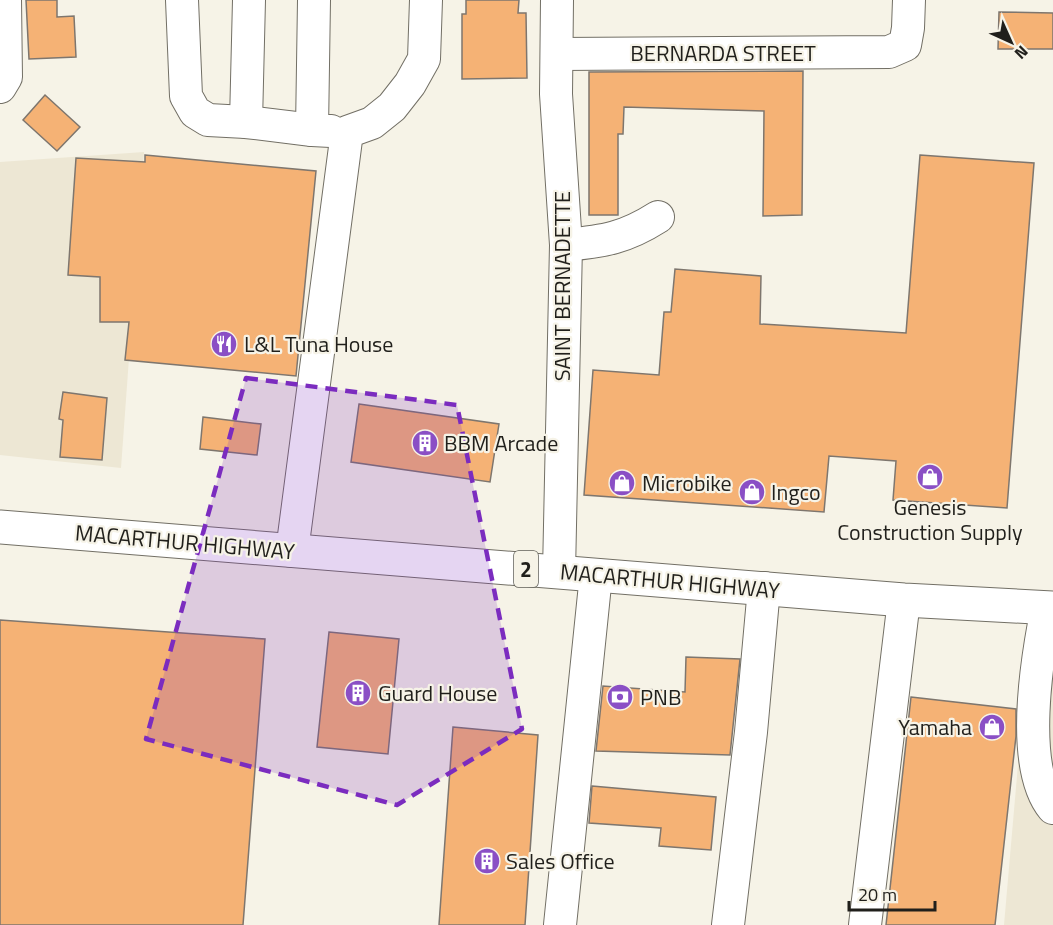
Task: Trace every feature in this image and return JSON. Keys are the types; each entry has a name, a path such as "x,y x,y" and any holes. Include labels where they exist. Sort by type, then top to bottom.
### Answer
{"highway":[{"name":"MACARTHUR HIGHWAY","path":"0,526 904,600 1050,608"}],"street":[{"path":"0,87 6,77 5,0"},
{"path":"183,0 186,96 195,112 207,120 347,132 372,123 392,107 410,84 424,59 426,0"},
{"path":"246,122 249,0"},
{"path":"312,130 314,0"},
{"name":"SAINT BERNADETTE","path":"557,0 556,94 566,244 559,572"},
{"name":"BERNARDA STREET","path":"558,54 889,52 905,45 909,0"},
{"path":"292,550 347,132"},
{"path":"566,244 598,242 633,233 658,217"},
{"path":"560,925 596,575"},
{"path":"728,925 751,732 764,588"},
{"path":"865,925 904,600"},
{"path":"1050,608 1033,724 1035,763 1039,780 1045,799 1053,808"}],"highlighted area":[{"path":"246,378 457,405 522,729 397,805 146,739"}],"shaded area":[{"path":"144,152 121,468 0,455 0,162"},
{"path":"1028,650 1053,653 1053,925 1004,925"}],"building":[{"path":"26,0 57,0 57,17 74,16 76,57 29,59"},
{"path":"466,0 519,0 518,13 526,13 527,78 462,79 462,14 466,14"},
{"path":"999,12 1053,13 1053,49 998,49"},
{"path":"803,71 802,215 763,216 764,111 624,107 623,134 618,134 618,215 589,215 589,72"},
{"path":"45,95 80,127 57,151 23,120"},
{"path":"145,155 316,171 296,376 125,360 129,322 100,322 100,277 68,275 76,158 145,162"},
{"path":"920,155 1034,163 1007,508 893,500 896,461 829,456 824,512 584,495 593,370 659,375 664,312 671,312 675,269 761,276 760,324 906,333"},
{"path":"63,392 107,398 102,460 60,457 63,420 59,419"},
{"name":"BBM Arcade","path":"359,404 499,424 490,482 351,462"},
{"path":"203,417 261,424 257,455 200,449"},
{"path":"0,620 265,639 243,925 0,925"},
{"name":"Guard House","path":"329,632 399,639 388,754 317,747"},
{"path":"686,657 740,659 730,755 596,751 603,686 685,692"},
{"path":"911,697 1016,709 1016,736 995,925 886,925"},
{"name":"Sales Office","path":"453,727 538,735 525,925 439,925"},
{"path":"592,786 716,797 711,850 659,846 661,828 589,823"}],"place":[{"name":"L&L Tuna House","path":"224,344"},
{"name":"BBM Arcade","path":"425,443"},
{"name":"Genesis Construction Supply","path":"930,477"},
{"name":"Microbike","path":"622,483"},
{"name":"Ingco","path":"752,492"},
{"name":"Guard House","path":"358,693"},
{"name":"PNB","path":"620,697"},
{"name":"Yamaha","path":"992,727"},
{"name":"Sales Office","path":"487,861"}]}
